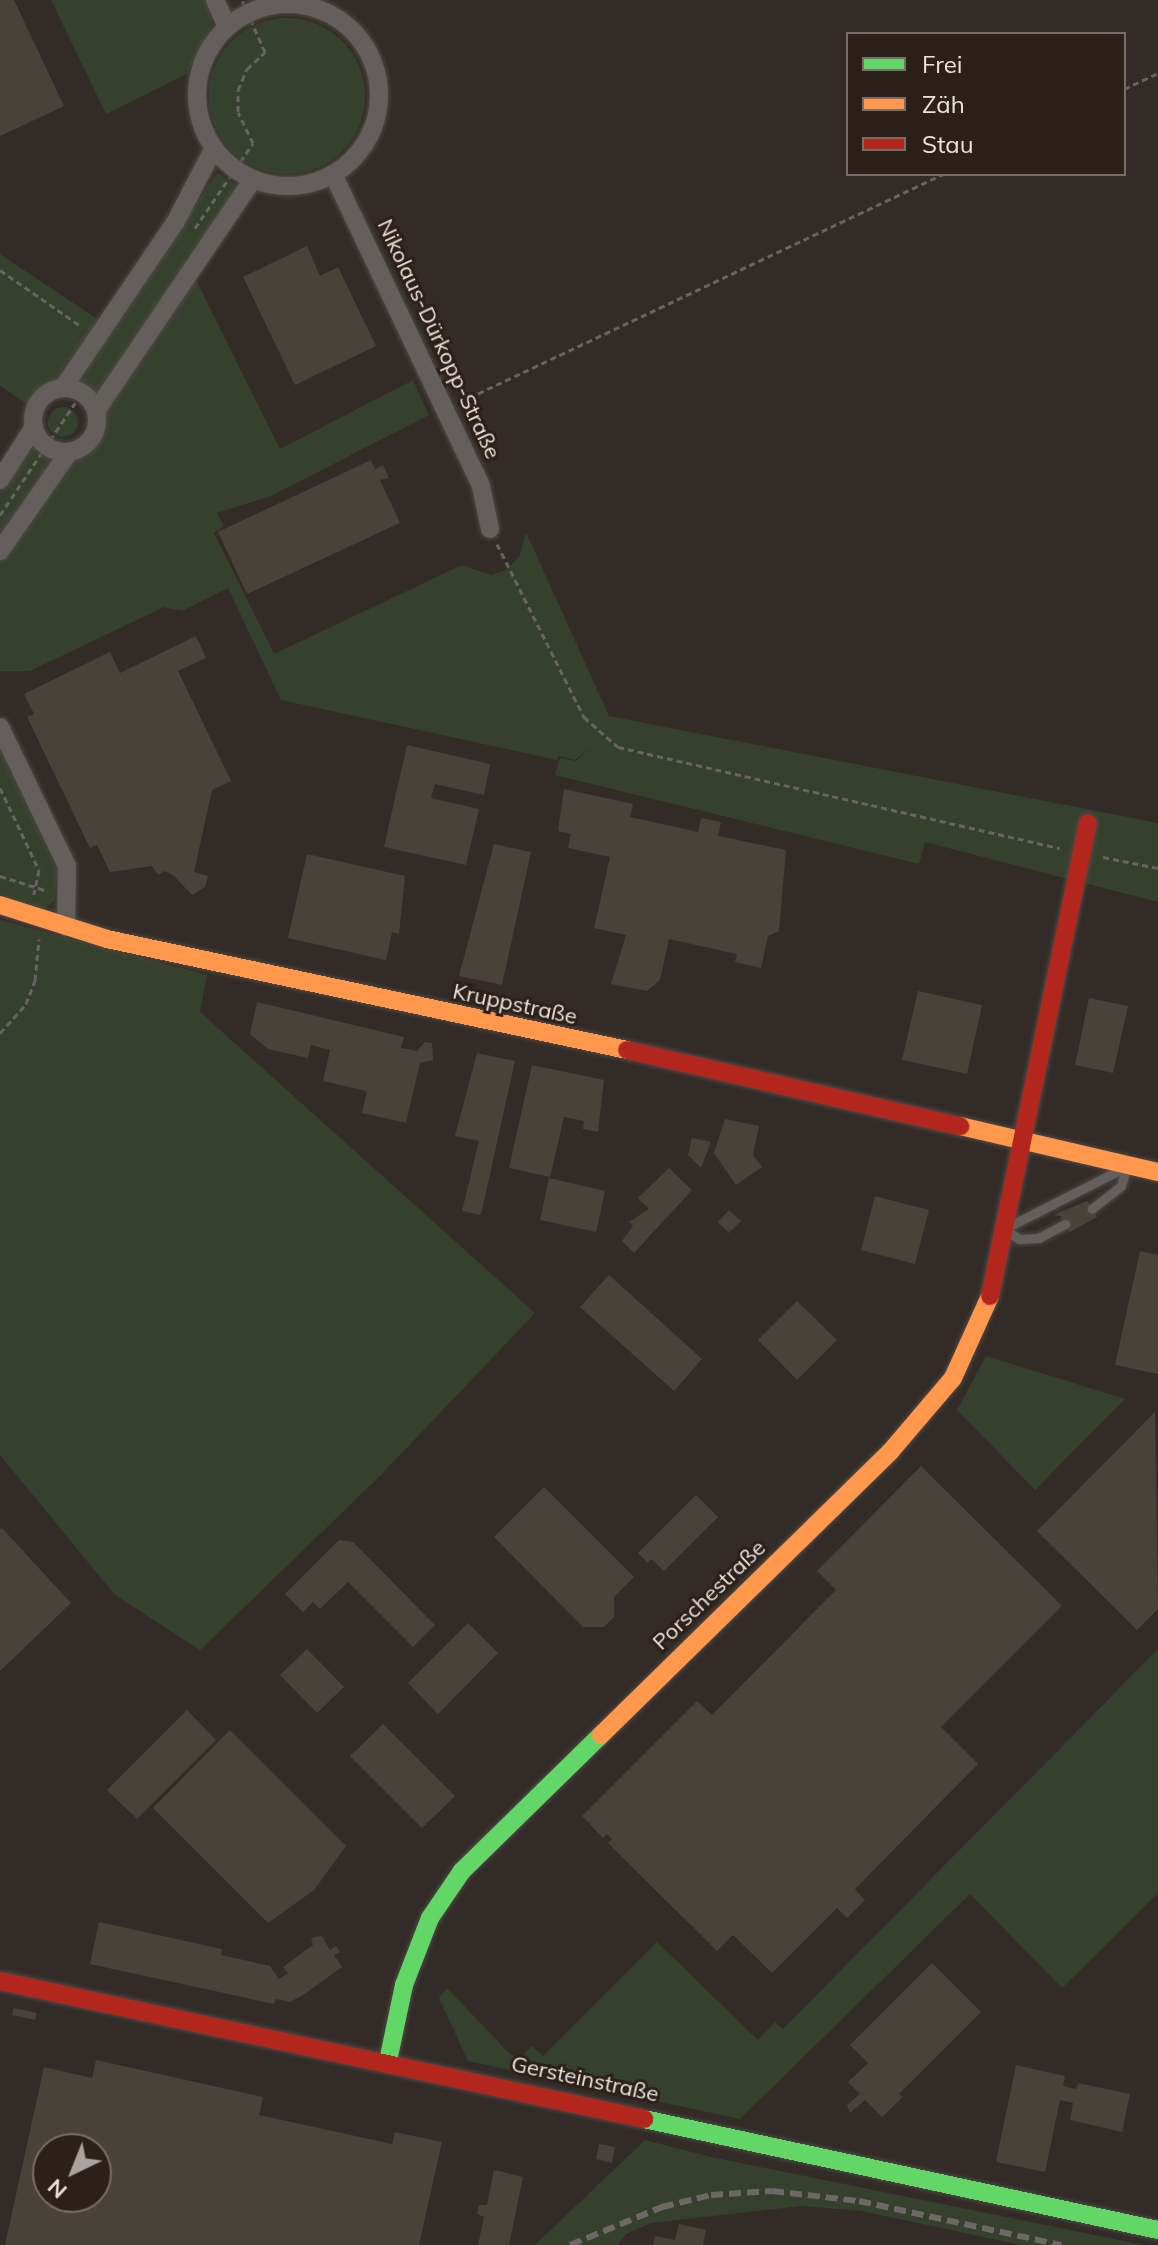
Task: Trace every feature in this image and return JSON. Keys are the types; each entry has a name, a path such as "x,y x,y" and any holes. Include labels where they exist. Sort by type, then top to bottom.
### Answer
{"street":[{"path":"215,0 227,27"},
{"path":"266,3 301,5 326,12 348,26 369,53 378,86 375,121 359,151 333,174 294,185 253,179 214,148 200,119 198,82 208,52 227,27 266,3"},
{"path":"0,480 34,427 43,396 63,388 176,221 214,148"},
{"name":"Nikolaus-Dürkopp-Straße","path":"333,174 481,486 490,529"},
{"path":"0,551 69,452 92,438 96,411 253,179"},
{"path":"63,388 82,393 96,411"},
{"path":"34,427 47,447 69,452"},
{"path":"0,727 67,866 71,897 66,927"},
{"path":"1023,1142 1088,823"},
{"name":"Kruppstraße","path":"0,905 66,927 1158,1172"},
{"name":"Porschestraße","path":"388,2061 404,1985 430,1918 462,1871 919,1421 953,1378 979,1327 1023,1142"},
{"name":"Gersteinstraße","path":"0,1981 388,2061 1158,2230"}],"lane":[{"path":"1092,1209 1121,1186 1127,1166"},
{"path":"1065,1224 1039,1238 1019,1239 1004,1229 1127,1166"}],"path":[{"path":"1126,88 1158,73"},
{"path":"446,409 939,176"},
{"path":"0,270 96,336"},
{"path":"490,529 584,717 618,747 1158,868"},
{"path":"0,788 39,870 33,916 35,980 26,1004 0,1033"},
{"path":"0,876 71,897"}],"green space":[{"path":"51,0 208,0 212,26 187,74 106,114"},
{"path":"287,18 317,24 342,41 359,66 365,96 359,126 342,151 317,168 287,174 257,168 232,151 215,126 209,96 215,66 232,41 257,24"},
{"path":"217,173 241,188 95,397 74,383"},
{"path":"0,254 99,320 58,385 30,406 0,386"},
{"path":"195,278 280,449 413,380 429,415 271,496 217,513 224,526 214,533 274,654 462,565 491,575 506,570 519,557 526,532 609,716 1158,823 1158,902 925,842 919,864 555,775 560,758 576,761 593,745 575,760 559,756 557,760 281,700 228,588 182,611 164,607 30,671 0,671 0,561 71,459 93,447 101,417"},
{"path":"63,407 74,411 78,422 74,433 63,437 52,433 48,422 52,411"},
{"path":"31,446 53,461 0,537 0,491"},
{"path":"0,748 58,872 54,901 44,910 0,894"},
{"path":"0,920 207,975 200,1012 535,1313 380,1476 200,1650 115,1595 0,1455"},
{"path":"986,1356 1125,1399 1035,1490 957,1410"},
{"path":"1158,1649 1158,1893 1062,1988 970,1894 740,2119 468,2061 439,1998 447,1988 511,2055 522,2057 532,2046 543,2056 657,1942 758,2040 775,2022 783,2029"},
{"path":"645,2140 711,2157 1144,2245 1022,2245 861,2211 801,2206 651,2223 626,2234 618,2245 535,2245"}],"building":[{"path":"0,0 14,0 64,106 0,136"},
{"path":"307,246 320,276 338,267 376,346 295,385 243,277"},
{"path":"371,460 375,469 383,465 389,478 380,480 400,523 247,594 218,532"},
{"path":"196,636 206,658 178,671 231,781 212,790 194,872 208,876 205,887 192,895 174,876 165,871 158,875 152,866 110,872 97,845 90,848 27,717 34,714 24,694 110,652 120,673"},
{"path":"407,745 490,764 484,795 435,784 431,798 479,809 466,865 384,847"},
{"path":"564,789 633,804 630,817 698,832 701,818 721,822 718,836 786,850 779,931 768,936 761,968 735,962 737,954 669,939 660,980 647,991 611,984 626,935 594,928 610,857 568,848 571,834 558,831"},
{"path":"494,844 531,852 502,985 459,976"},
{"path":"307,854 405,876 399,934 392,932 386,960 288,938"},
{"path":"918,991 982,1005 967,1074 902,1060"},
{"path":"1089,998 1128,1006 1113,1073 1075,1065"},
{"path":"257,1002 404,1037 401,1048 417,1051 425,1042 432,1043 433,1060 420,1063 406,1123 362,1113 367,1091 323,1081 330,1050 311,1045 308,1058 268,1049 250,1034"},
{"path":"477,1053 515,1061 481,1215 462,1211 479,1141 455,1136"},
{"path":"532,1065 604,1080 598,1132 583,1129 584,1121 564,1117 550,1177 509,1168"},
{"path":"725,1119 759,1126 753,1155 762,1167 736,1185 714,1153"},
{"path":"692,1138 711,1142 701,1168 688,1155"},
{"path":"669,1168 692,1190 634,1253 622,1241 633,1226 629,1222 649,1209 638,1198"},
{"path":"549,1178 605,1191 596,1232 540,1220"},
{"path":"875,1196 929,1210 915,1264 861,1250"},
{"path":"1087,1201 1097,1217 1070,1232 1060,1216 1053,1215"},
{"path":"729,1210 741,1221 729,1233 718,1222"},
{"path":"1140,1251 1158,1255 1158,1374 1115,1365"},
{"path":"609,1275 702,1359 674,1391 580,1307"},
{"path":"797,1301 837,1340 797,1380 758,1340"},
{"path":"1155,1412 1158,1609 1137,1630 1037,1531"},
{"path":"921,1466 1062,1606 941,1727 978,1764 855,1889 865,1900 847,1918 837,1908 772,1973 733,1935 717,1951 608,1843 612,1839 607,1834 603,1838 582,1816 697,1701 712,1715 836,1590 817,1571"},
{"path":"544,1487 634,1577 614,1597 614,1617 604,1627 583,1627 494,1537"},
{"path":"696,1495 718,1517 664,1571 651,1559 648,1563 638,1553"},
{"path":"0,1529 71,1603 0,1671"},
{"path":"339,1540 353,1542 435,1625 413,1647 348,1582 320,1609 313,1602 303,1612 285,1594"},
{"path":"468,1623 498,1653 438,1714 408,1683"},
{"path":"307,1649 344,1687 317,1713 280,1675"},
{"path":"187,1710 216,1740 137,1819 107,1790"},
{"path":"383,1724 455,1796 422,1828 350,1756"},
{"path":"230,1730 346,1846 314,1890 268,1923 153,1808"},
{"path":"99,1922 222,1949 221,1955 270,1966 279,1979 288,1973 283,1967 313,1945 311,1938 322,1936 330,1950 336,1946 340,1952 334,1955 342,1967 303,1995 290,2002 276,1999 274,2004 90,1964"},
{"path":"932,1963 981,2012 899,2094 903,2097 882,2117 865,2100 850,2113 847,2105 860,2094 848,2082 868,2063 850,2045"},
{"path":"14,2008 37,2013 35,2020 12,2015"},
{"path":"96,2060 263,2097 259,2115 392,2144 395,2132 442,2142 419,2245 5,2245 44,2067 92,2078"},
{"path":"1016,2065 1065,2076 1063,2086 1076,2089 1078,2083 1130,2094 1122,2132 1070,2120 1073,2103 1060,2100 1045,2172 996,2162"},
{"path":"599,2144 615,2147 612,2163 596,2159"},
{"path":"494,2170 523,2177 509,2245 478,2245 484,2217 477,2214 479,2205 487,2205"},
{"path":"679,2224 706,2230 703,2245 653,2245 655,2236 675,2240"}],"railway":[{"path":"570,2245 662,2207 711,2195 772,2191 859,2201 1061,2245"}],"traffic: fast":[{"path":"388,2061 404,1985 430,1918 462,1871 601,1735"},
{"path":"644,2119 1158,2230"}],"traffic: slow":[{"path":"0,905 107,939 627,1050"},
{"path":"960,1126 1158,1172"},
{"path":"601,1735 890,1452 953,1378 990,1296"}],"traffic: jam":[{"path":"990,1296 1088,823"},
{"path":"627,1050 960,1126"},
{"path":"0,1981 644,2119"}]}
